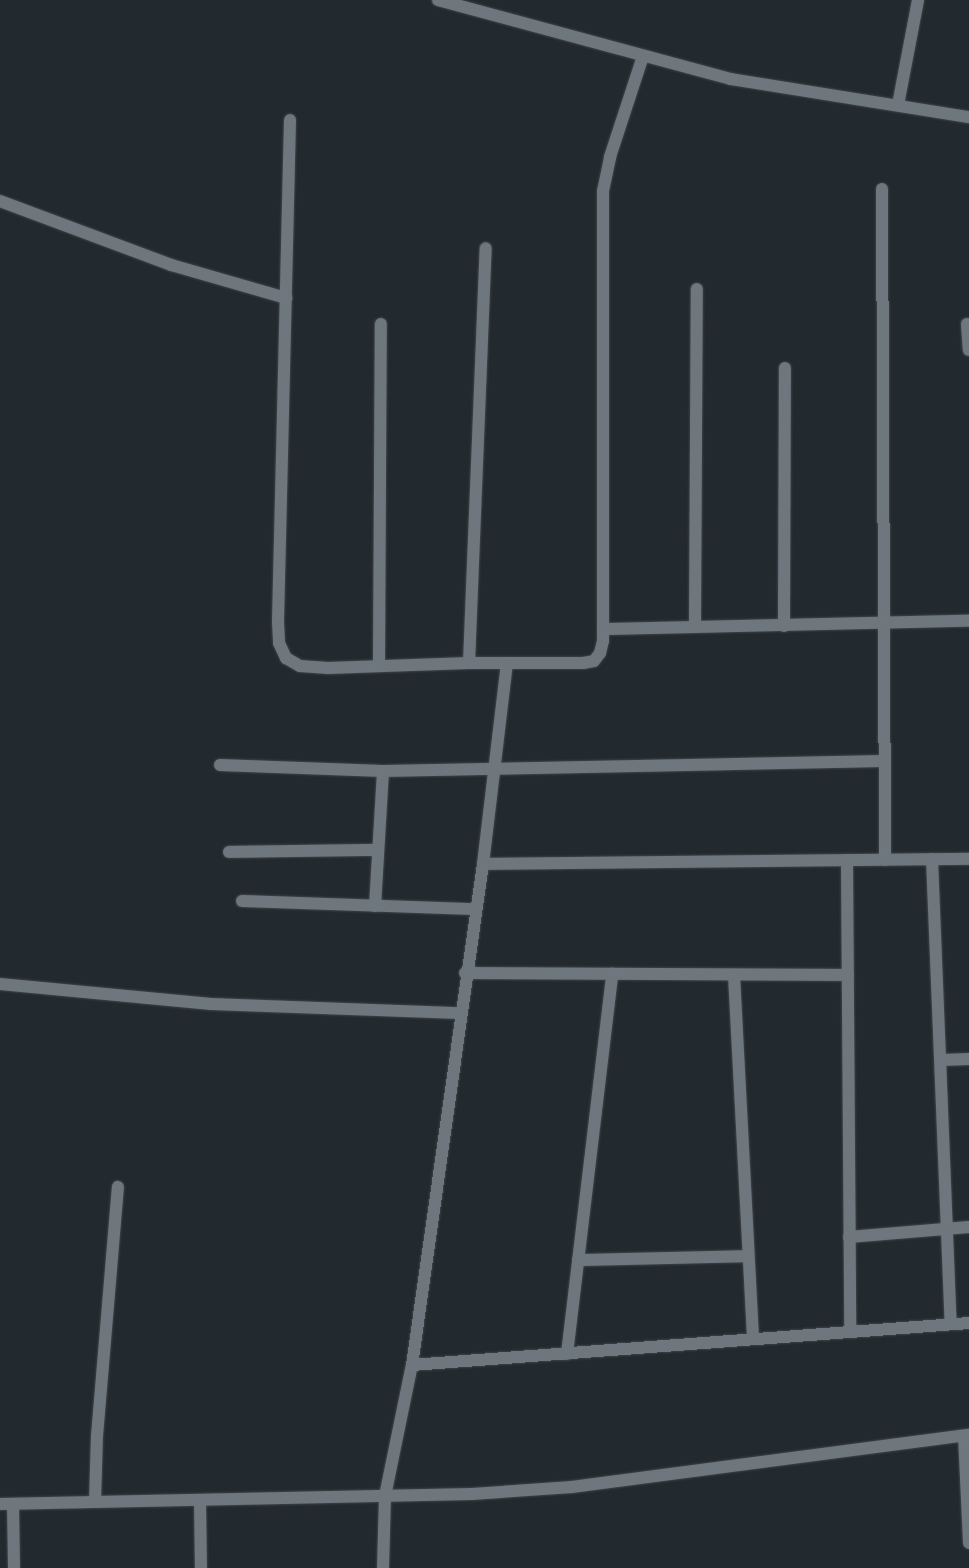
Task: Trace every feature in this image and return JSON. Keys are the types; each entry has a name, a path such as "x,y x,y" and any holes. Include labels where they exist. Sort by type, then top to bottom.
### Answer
{"street":[{"path":"438,0 731,80 969,117"},
{"path":"898,105 918,0"},
{"path":"290,120 279,643 286,658 300,666 594,661 600,653 603,629 604,191 610,157 644,56"},
{"path":"882,189 885,860"},
{"path":"0,201 171,265 286,298"},
{"path":"469,663 486,248"},
{"path":"695,627 697,289"},
{"path":"378,666 381,324"},
{"path":"967,324 969,350"},
{"path":"784,626 785,368"},
{"path":"603,629 969,622"},
{"path":"383,1568 385,1496 412,1365 465,973 483,864 507,663"},
{"path":"220,765 383,771 884,761"},
{"path":"375,906 383,771"},
{"path":"229,852 378,850"},
{"path":"932,859 942,1060 951,1324"},
{"path":"483,864 969,859"},
{"path":"847,860 850,1332"},
{"path":"242,901 476,909"},
{"path":"465,973 848,975"},
{"path":"567,1354 612,974"},
{"path":"734,975 753,1339"},
{"path":"0,984 211,1004 460,1013"},
{"path":"942,1060 969,1059"},
{"path":"95,1502 97,1436 118,1187"},
{"path":"849,1237 969,1227"},
{"path":"578,1260 748,1256"},
{"path":"412,1365 969,1323"},
{"path":"0,1504 385,1496 572,1487 967,1436 969,1543"},
{"path":"200,1500 201,1568"},
{"path":"13,1504 14,1568"}]}
